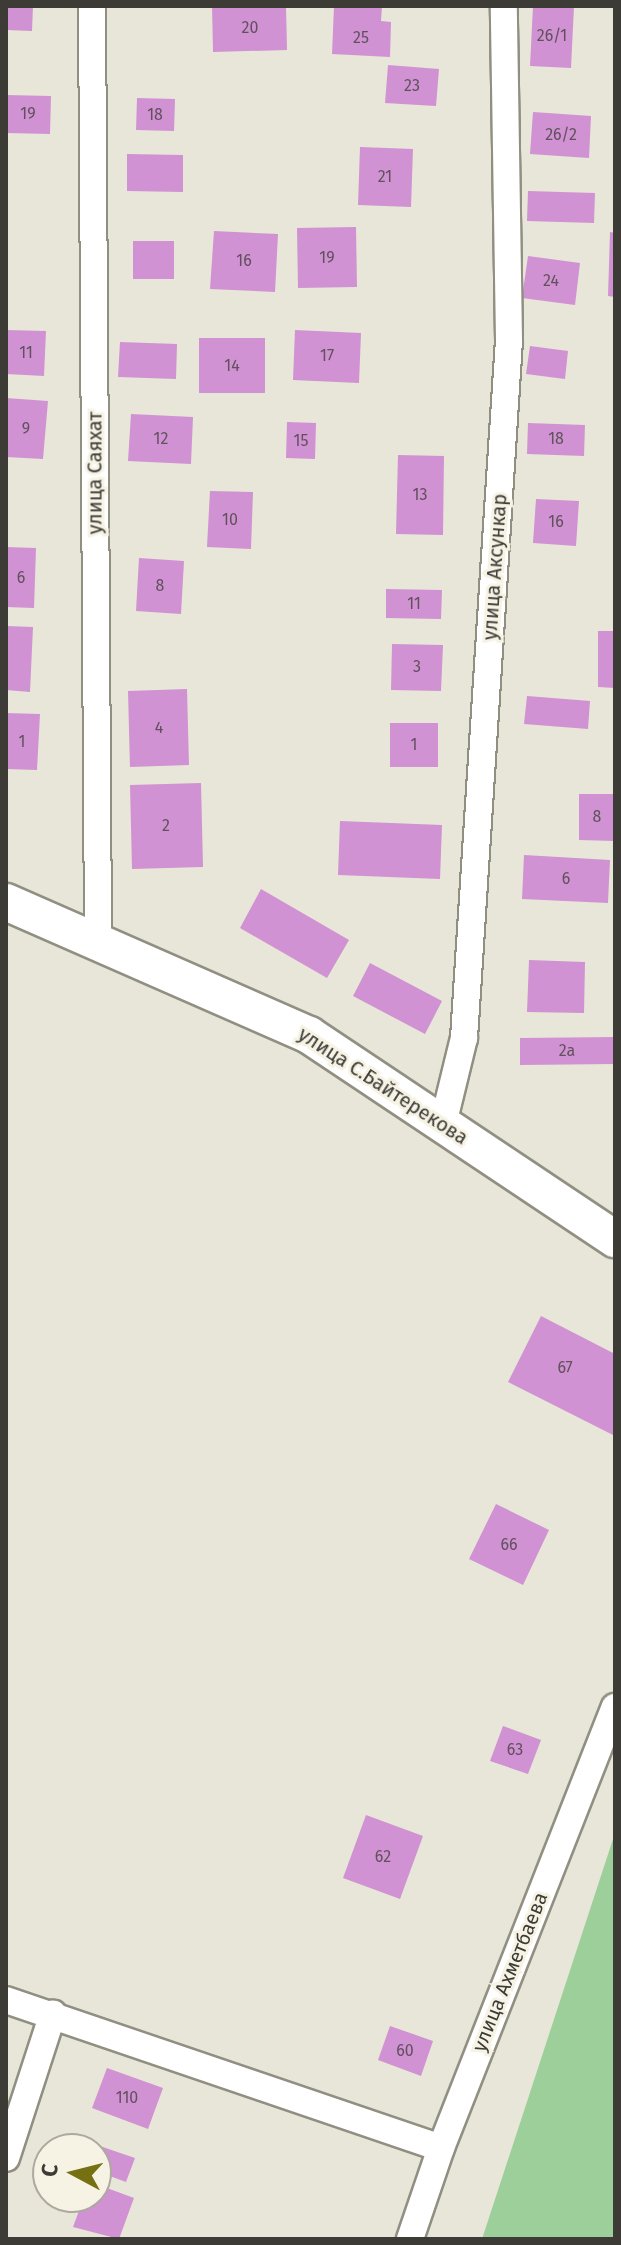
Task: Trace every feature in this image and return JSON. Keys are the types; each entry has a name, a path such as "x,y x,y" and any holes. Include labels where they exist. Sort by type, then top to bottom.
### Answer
{"main road":[{"name":"улица С.Байтерекова","path":"6,902 98,939 309,1035 615,1239"}],"street":[{"name":"улица Саяхат","path":"92,6 98,939"},
{"name":"улица Аксункар","path":"443,1124 464,1038 509,340 504,6"},
{"name":"улица Ахметбаева","path":"410,2239 441,2148 615,1707"},
{"path":"6,2000 53,2013 441,2148"},
{"path":"6,2158 53,2013"}],"green space":[{"path":"615,1833 615,2239 482,2239"}],"building":[{"path":"6,6 33,6 32,31 6,30"},
{"path":"212,6 286,6 287,50 213,52"},
{"path":"334,6 382,6 381,21 391,22 390,57 332,54"},
{"path":"533,6 574,6 571,68 530,66"},
{"path":"388,65 439,69 436,106 385,103"},
{"path":"6,95 51,96 50,134 6,133"},
{"path":"137,98 175,99 174,131 136,130"},
{"path":"533,112 591,116 589,158 530,154"},
{"path":"360,147 413,149 411,207 358,205"},
{"path":"127,154 183,155 183,192 127,191"},
{"path":"528,191 595,193 594,223 527,221"},
{"path":"356,227 357,287 298,288 297,228"},
{"path":"214,231 278,234 275,292 210,289"},
{"path":"610,232 615,233 615,297 608,296"},
{"path":"133,241 174,241 174,279 133,279"},
{"path":"528,256 580,263 575,305 522,298"},
{"path":"6,330 46,331 44,376 6,374"},
{"path":"295,330 361,333 359,383 293,380"},
{"path":"199,338 265,338 265,393 199,393"},
{"path":"120,342 177,344 176,379 118,377"},
{"path":"530,346 568,351 565,379 526,374"},
{"path":"6,398 48,401 43,459 6,457"},
{"path":"131,414 193,417 191,464 128,461"},
{"path":"287,422 316,423 315,459 286,458"},
{"path":"528,423 585,425 584,456 527,454"},
{"path":"398,455 444,456 443,535 396,534"},
{"path":"210,491 253,492 251,549 207,547"},
{"path":"536,499 579,501 576,546 533,543"},
{"path":"6,547 36,548 34,608 6,607"},
{"path":"139,558 184,561 181,614 136,611"},
{"path":"386,589 442,590 441,619 386,618"},
{"path":"6,626 33,627 30,692 6,690"},
{"path":"598,631 615,631 615,688 598,687"},
{"path":"392,644 443,645 441,691 391,690"},
{"path":"187,689 189,765 130,767 128,691"},
{"path":"527,696 590,701 588,729 524,724"},
{"path":"6,713 40,714 37,770 6,769"},
{"path":"390,723 438,723 438,767 390,767"},
{"path":"201,783 203,867 132,869 130,785"},
{"path":"579,794 615,794 615,841 579,840"},
{"path":"340,821 442,825 440,879 338,875"},
{"path":"524,855 610,860 608,903 522,899"},
{"path":"261,889 349,940 327,978 240,928"},
{"path":"529,960 585,962 584,1013 527,1012"},
{"path":"370,963 442,1001 425,1034 353,996"},
{"path":"615,1037 615,1064 520,1065 520,1038"},
{"path":"541,1316 615,1354 615,1436 508,1382"},
{"path":"496,1504 549,1530 523,1585 469,1559"},
{"path":"503,1726 541,1740 528,1774 490,1761"},
{"path":"366,1815 423,1836 400,1899 343,1878"},
{"path":"390,2026 433,2041 421,2076 378,2060"},
{"path":"107,2068 163,2088 148,2129 92,2108"},
{"path":"112,2150 135,2158 126,2182 112,2177"},
{"path":"112,2190 134,2198 119,2239 73,2227 78,2213 112,2213"}]}
